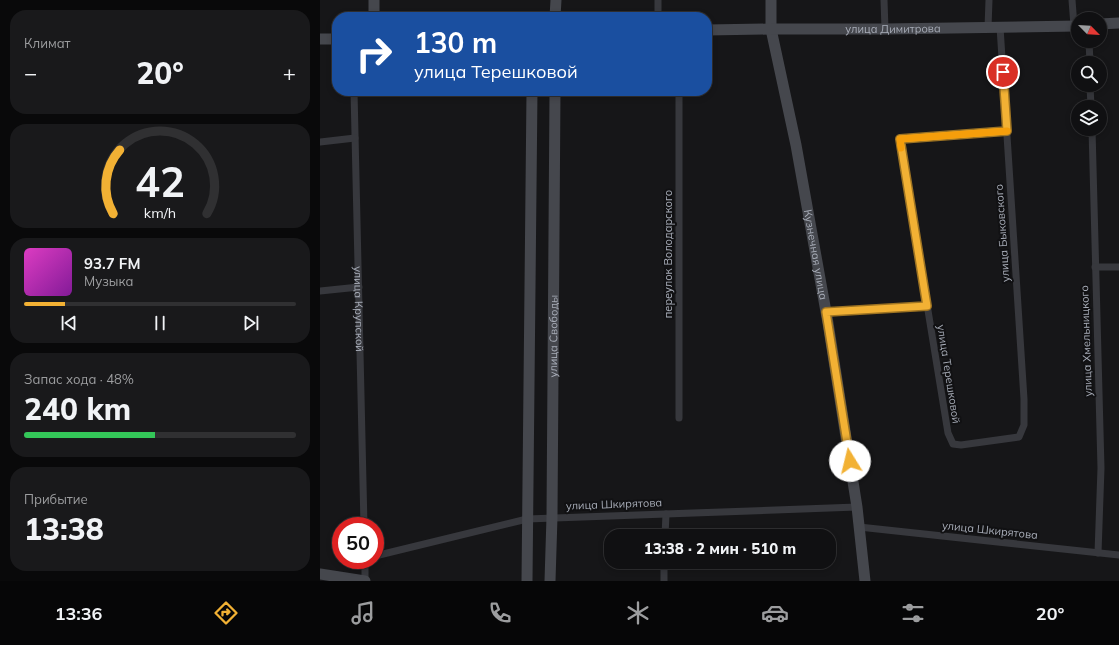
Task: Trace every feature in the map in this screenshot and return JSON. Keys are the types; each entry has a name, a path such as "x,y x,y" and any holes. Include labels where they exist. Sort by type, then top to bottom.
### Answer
{"main road":[{"path":"374,0 374,12"},
{"path":"555,12 556,0"},
{"name":"Кузнечная улица","path":"771,0 771,29 796,145 826,312 857,507 865,581"},
{"path":"1107,24 1119,23"},
{"name":"улица Димитрова","path":"712,30 1071,26"},
{"path":"320,39 332,39"},
{"path":"527,581 532,96"},
{"name":"улица Свободы","path":"550,581 552,517 555,96"},
{"path":"320,574 365,581"}],"street":[{"path":"658,0 658,12"},
{"path":"884,0 885,29"},
{"path":"988,28 989,0"},
{"path":"1072,0 1074,12"},
{"name":"улица Быковского","path":"953,444 961,445 1018,437 1024,425 1024,399 1000,27"},
{"name":"улица Крупской","path":"354,96 364,517"},
{"name":"переулок Володарского","path":"679,96 679,418"},
{"name":"улица Терешковой","path":"953,444 948,433 900,139 1007,131"},
{"name":"улица Хмельницкого","path":"1092,136 1101,468 1098,553"},
{"path":"320,142 356,138"},
{"path":"1095,267 1119,267"},
{"path":"320,291 359,287"},
{"path":"826,312 927,306"},
{"name":"улица Шкирятова","path":"384,554 527,519 857,507"},
{"path":"665,529 666,514"},
{"name":"улица Шкирятова","path":"859,527 1119,555"},
{"path":"365,569 365,581"},
{"path":"664,569 664,581"}],"slow traffic":[{"path":"901,148 900,139 1007,131"}],"route":[{"path":"850,461 826,312 927,306 900,139 1007,131 1003,72"}]}
